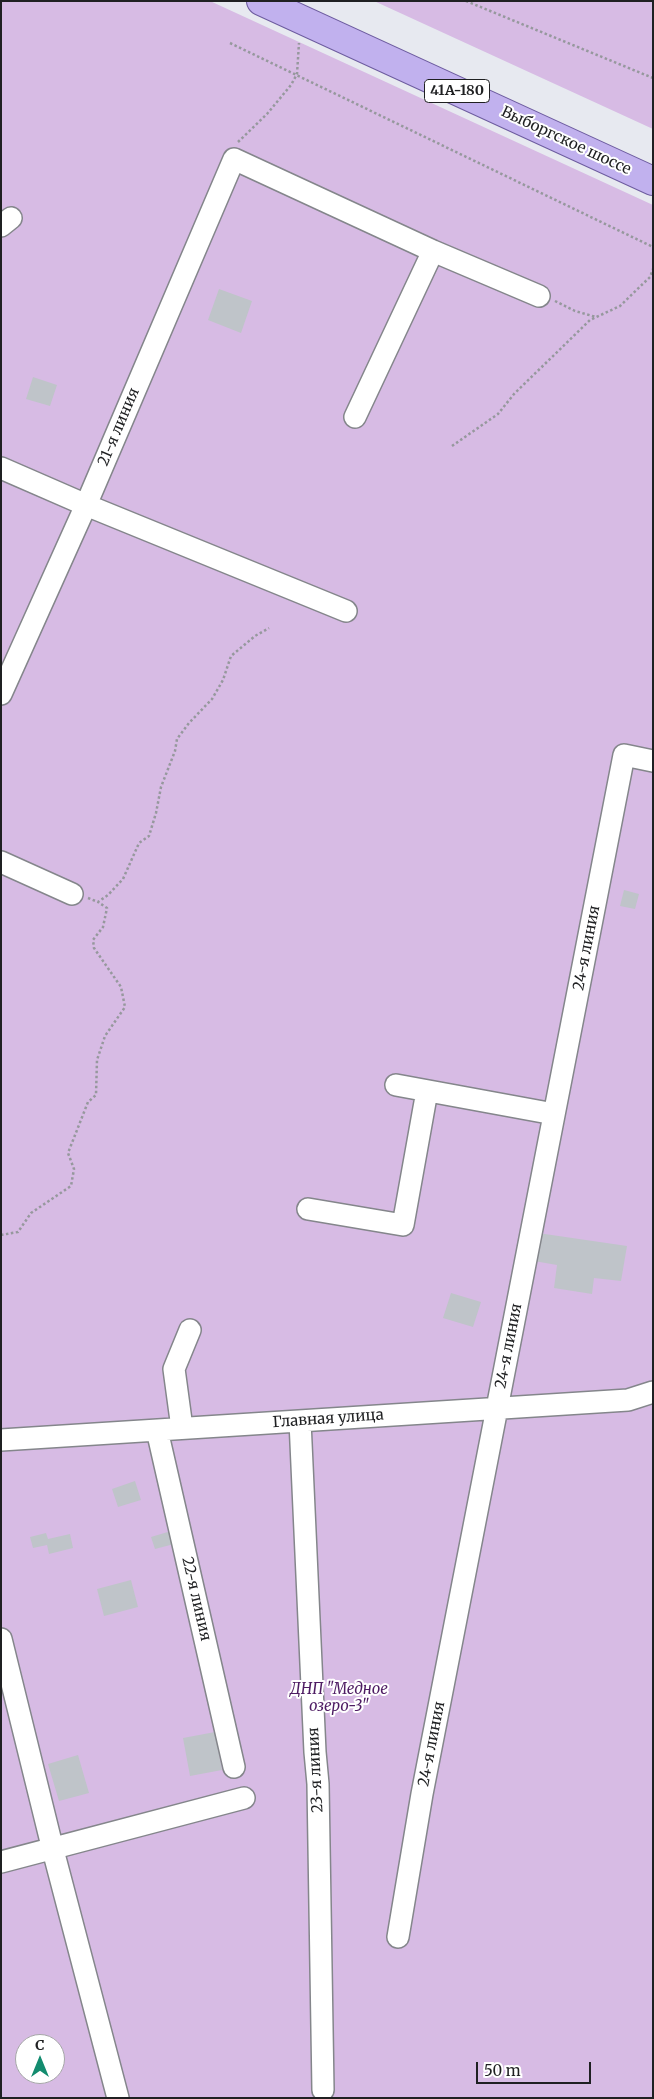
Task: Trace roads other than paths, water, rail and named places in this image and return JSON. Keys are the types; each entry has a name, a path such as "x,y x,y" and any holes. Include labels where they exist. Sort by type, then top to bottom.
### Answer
{"main road":[{"name":"Выборгское шоссе","path":"261,1 653,181"}],"street":[{"name":"21-я линия","path":"1,694 86,505 235,151 433,251"},
{"path":"355,417 433,251 539,296"},
{"path":"1,468 346,612"},
{"name":"24-я линия","path":"398,1937 422,1794 624,756 653,761"},
{"path":"1,862 72,894"},
{"path":"396,1085 554,1114"},
{"path":"308,1209 403,1225 427,1091"},
{"path":"182,1428 174,1369 190,1330"},
{"name":"Главная улица","path":"1,1440 628,1400 653,1392"},
{"name":"23-я линия","path":"300,1421 314,1742 318,1784 323,2090"},
{"name":"22-я линия","path":"157,1430 234,1767"},
{"path":"1,1639 53,1850 118,2098"},
{"path":"1,1862 53,1850 244,1798"}],"park label":[{"name":"ДНП \"Медное озеро-3\"","path":"339,1698"}]}
